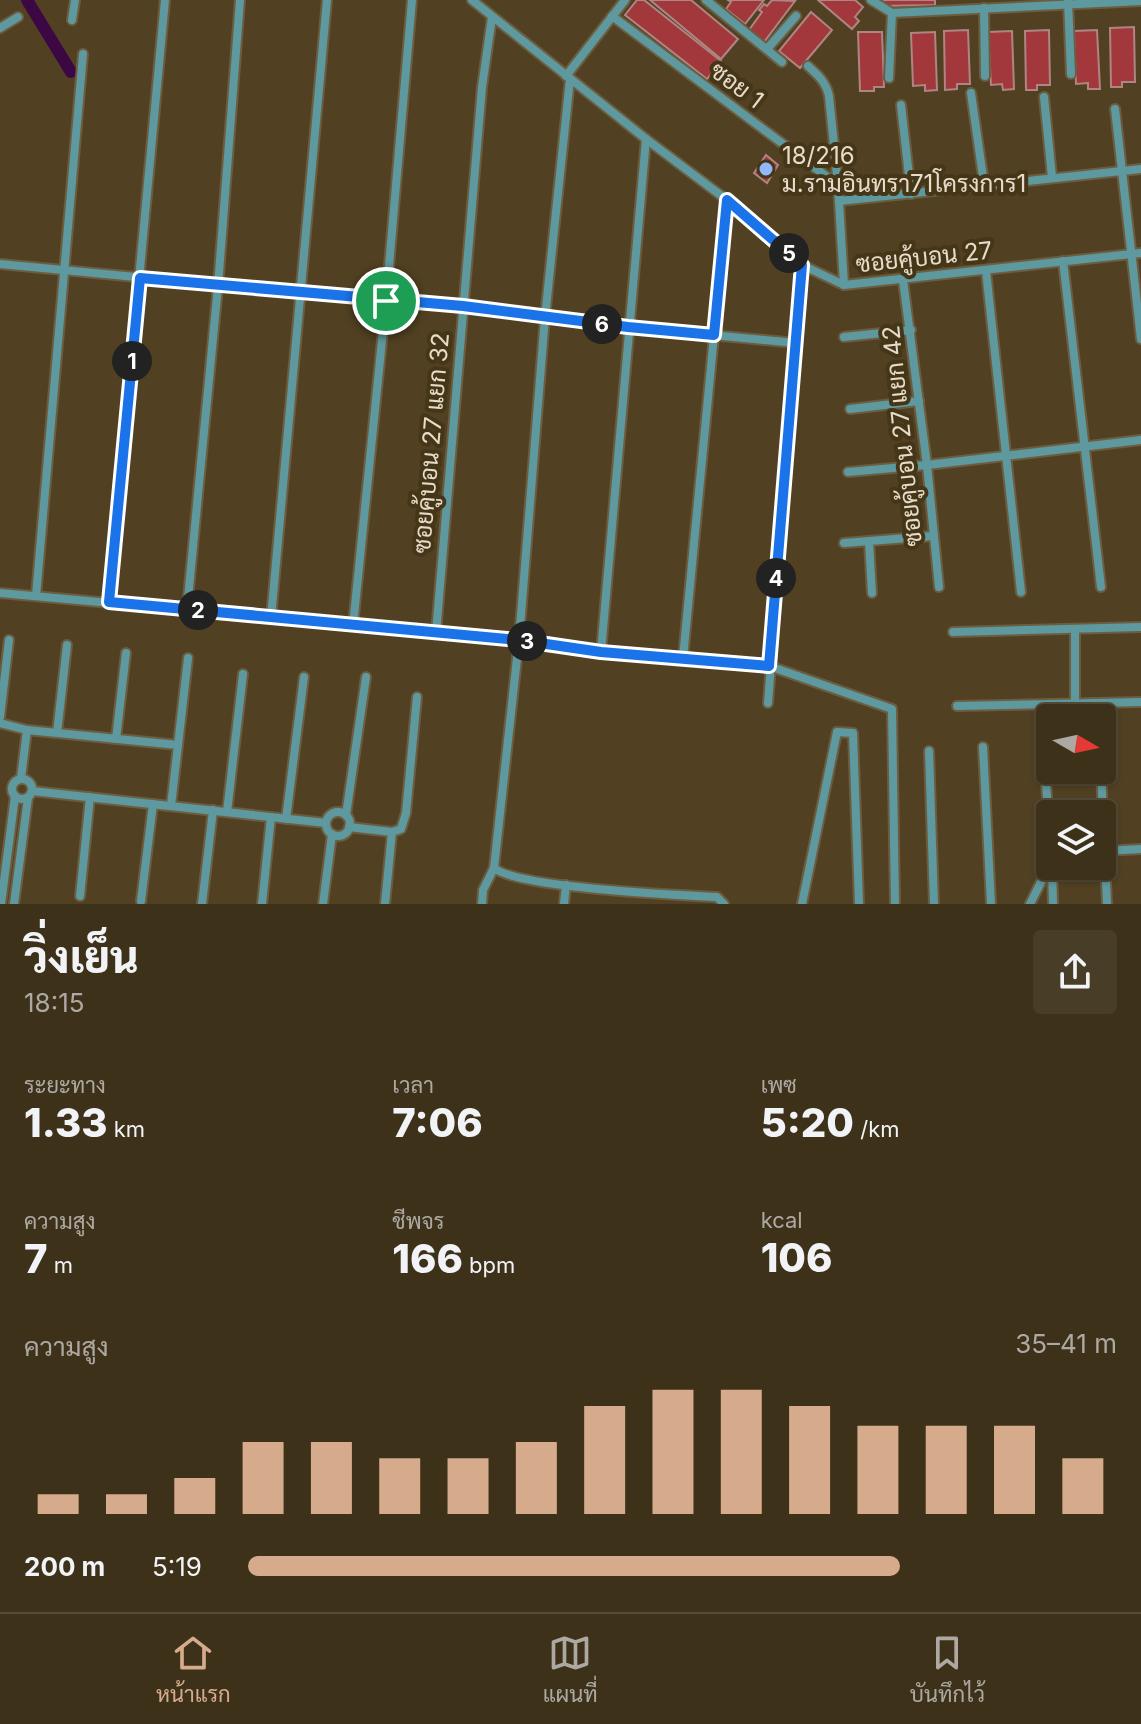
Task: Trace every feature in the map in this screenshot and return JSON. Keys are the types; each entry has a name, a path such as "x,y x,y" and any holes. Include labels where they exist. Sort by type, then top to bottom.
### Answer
{"street":[{"path":"72,20 75,0"},
{"path":"109,602 165,0"},
{"path":"187,609 218,286 240,0"},
{"path":"271,618 327,0"},
{"path":"353,626 412,0"},
{"name":"ซอยคู้บอน 27","path":"472,0 727,200 802,265 844,285 1141,253"},
{"path":"482,904 483,890 494,868 519,640 568,78 625,0"},
{"path":"871,0 892,13 965,4 984,8 1141,1"},
{"path":"711,1 782,62"},
{"path":"1068,2 1071,74"},
{"path":"984,8 985,76"},
{"path":"889,78 892,13"},
{"name":"ซอย 1","path":"612,16 838,185"},
{"path":"767,49 796,16"},
{"path":"0,28 18,17"},
{"name":"ซอยคู้บอน 27 แยก 32","path":"436,633 482,87 492,17"},
{"path":"36,596 83,54"},
{"path":"808,66 827,87 838,185 844,285"},
{"path":"971,93 984,184"},
{"path":"1044,97 1052,177"},
{"path":"901,105 911,194"},
{"path":"1115,109 1141,339"},
{"path":"601,652 646,139"},
{"path":"839,201 1141,169"},
{"path":"683,658 727,200"},
{"path":"1063,261 1101,587"},
{"path":"0,264 463,306 628,327 796,343"},
{"path":"768,703 802,265"},
{"path":"986,271 1021,592"},
{"name":"ซอยคู้บอน 27 แยก 42","path":"903,280 939,587"},
{"path":"844,337 911,330"},
{"path":"850,409 919,401"},
{"path":"848,472 1141,440"},
{"path":"844,543 933,536"},
{"path":"869,542 872,593"},
{"path":"0,593 769,666 892,709 895,904"},
{"path":"953,632 1141,627"},
{"path":"1075,629 1075,704 1141,702"},
{"path":"0,717 9,640"},
{"path":"57,733 67,645"},
{"path":"116,739 126,653"},
{"path":"171,806 188,658"},
{"path":"227,812 243,674"},
{"path":"286,819 304,677"},
{"path":"332,834 344,834 349,827 346,815 366,677"},
{"path":"349,827 392,832 401,829 406,813 417,697"},
{"path":"957,706 1036,705"},
{"path":"0,723 2,726 27,730 178,745"},
{"path":"21,778 27,730"},
{"path":"802,904 837,732 853,733 859,904"},
{"path":"983,747 991,904"},
{"path":"929,751 934,904"},
{"path":"14,904 30,794 30,782 21,778"},
{"path":"1,904 15,796 12,787 21,778"},
{"path":"15,796 90,797 326,823"},
{"path":"80,896 90,797"},
{"path":"141,901 153,804"},
{"path":"202,904 213,810"},
{"path":"326,823 333,812 346,815"},
{"path":"262,904 271,817"},
{"path":"323,904 332,834 326,823"},
{"path":"385,904 392,832"},
{"path":"1116,850 1141,849"},
{"path":"494,868 508,876 566,885 717,897 724,904"},
{"path":"1030,904 1043,880"},
{"path":"1052,880 1053,904"},
{"path":"1105,880 1107,904"},
{"path":"564,904 566,885"},
{"path":"642,904 643,893"}],"building":[{"path":"637,0 644,0 721,61 707,79 625,15"},
{"path":"650,0 691,0 738,39 721,59"},
{"path":"728,0 764,0 745,24 726,9 731,2"},
{"path":"772,0 795,1 764,42 749,30 762,12 759,10"},
{"path":"818,0 855,0 863,7 855,17 859,21 852,29"},
{"path":"881,0 935,0 935,5 881,6"},
{"path":"811,12 832,30 800,68 779,51"},
{"path":"1134,27 1135,82 1122,82 1122,87 1111,87 1110,28"},
{"path":"968,30 970,84 957,84 957,89 945,90 944,31"},
{"path":"1049,30 1050,85 1037,85 1037,90 1026,90 1025,31"},
{"path":"1097,30 1100,89 1088,89 1088,83 1076,84 1074,31"},
{"path":"1012,31 1014,89 1003,90 1002,84 991,85 988,32"},
{"path":"858,32 882,32 884,87 874,87 874,91 860,91"},
{"path":"935,32 937,90 925,91 925,85 913,86 911,33"},
{"name":"18/216 ม.รามอินทรา71โครงการ1","path":"766,155 778,165 767,183 754,173"}],"waterway":[{"path":"27,0 71,72"}],"place":[{"name":"18/216 ม.รามอินทรา71โครงการ1","path":"766,169"}],"route":[{"path":"727,200 802,265 769,666 109,602 140,278 386,301 463,306 714,335 727,200"}]}
